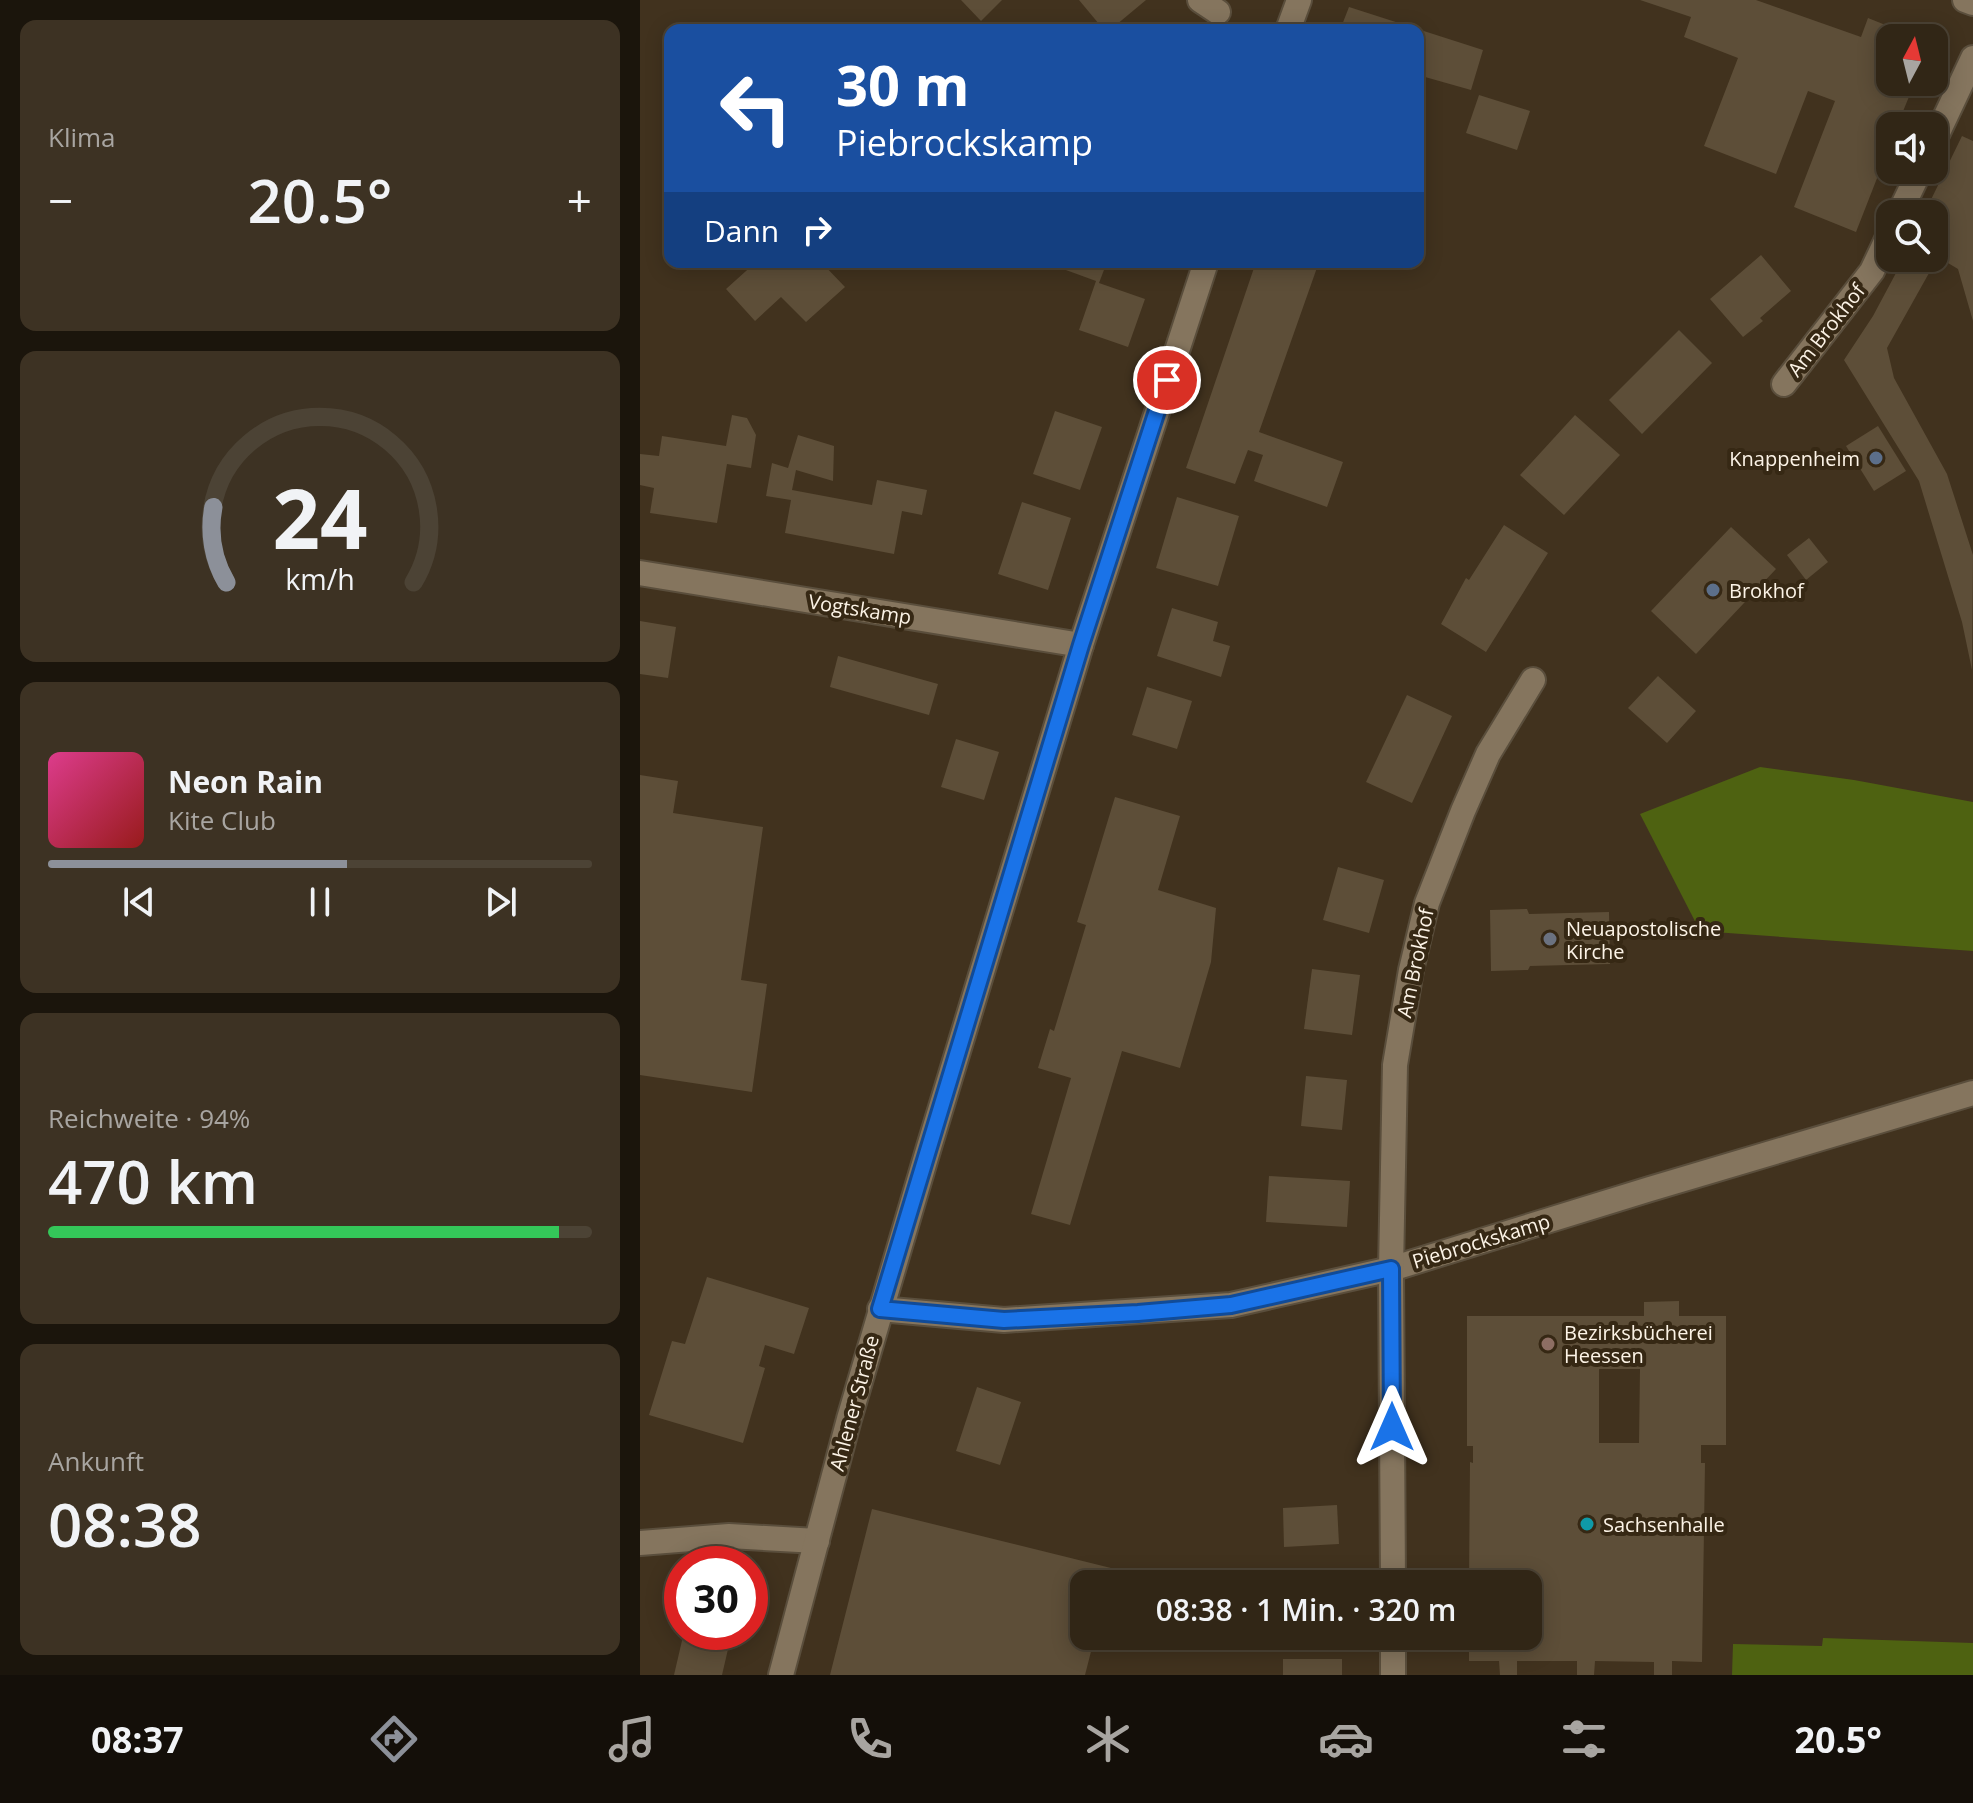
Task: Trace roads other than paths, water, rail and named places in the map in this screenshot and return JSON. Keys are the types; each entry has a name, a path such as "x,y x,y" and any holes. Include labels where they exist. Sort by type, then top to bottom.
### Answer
{"street":[{"path":"1290,24 1299,0"},
{"path":"1965,0 1973,3"},
{"path":"1948,112 1973,58"},
{"name":"Am Brokhof","path":"1784,384 1876,263"},
{"name":"Ahlener Straße","path":"781,1675 880,1309 1081,645 1204,268"},
{"name":"Vogtskamp","path":"640,573 1081,645"},
{"name":"Am Brokhof","path":"1393,1570 1391,1269 1395,1065 1411,970 1427,903 1488,754 1533,680"},
{"name":"Piebrockskamp","path":"880,1309 1004,1320 1231,1305 1391,1269 1973,1093"},
{"path":"640,1543 729,1536 817,1541"},
{"path":"1393,1650 1393,1675"}],"place":[{"name":"Knappenheim","path":"1876,458"},
{"name":"Brokhof","path":"1713,590"},
{"name":"Neuapostolische Kirche","path":"1550,939"},
{"name":"Bezirksbücherei Heessen","path":"1548,1344"},
{"name":"Sachsenhalle","path":"1587,1524"}]}
